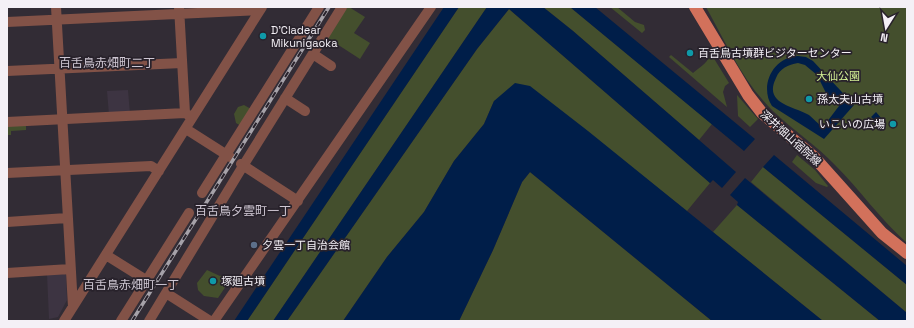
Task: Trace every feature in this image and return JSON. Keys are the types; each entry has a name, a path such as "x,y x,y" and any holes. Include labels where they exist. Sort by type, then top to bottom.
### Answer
{"main road":[{"name":"深井畑山宿院線","path":"695,7 748,96 762,113 814,157 882,233 907,253"}],"street":[{"path":"56,7 73,308"},
{"path":"202,193 228,156 319,7"},
{"path":"149,321 242,165 342,7"},
{"path":"214,321 431,7"},
{"path":"7,22 179,10 261,8"},
{"path":"189,115 261,8"},
{"path":"64,321 186,129 189,115 182,63 179,10"},
{"path":"313,54 331,66"},
{"path":"7,71 182,63"},
{"path":"285,98 305,110"},
{"path":"7,122 189,115"},
{"path":"186,129 228,156"},
{"path":"242,165 298,201"},
{"path":"7,173 151,166 159,171"},
{"path":"121,321 189,213"},
{"path":"7,222 67,218"},
{"path":"106,255 146,280"},
{"path":"7,273 70,270"},
{"path":"166,293 210,321"}],"shaded area":[{"path":"128,90 130,114 109,115 107,91"},
{"path":"63,273 66,275 67,300 58,317 49,319 47,274"}],"green space":[{"path":"345,7 349,7 365,17 354,33 370,43 360,59 326,37"},
{"path":"459,7 487,7 273,321 247,321"},
{"path":"543,7 570,7 712,124 699,140"},
{"path":"610,7 617,7 635,22 644,25 645,30 642,33"},
{"name":"大仙公園","path":"706,7 907,7 907,243 828,158 762,100 736,62"},
{"path":"509,9 710,183 687,211 530,87 494,101 484,124 454,161 424,212 387,257 343,321 287,321 477,49"},
{"path":"710,52 729,83 725,86 723,92 727,107 669,57 671,55 693,73 708,59"},
{"path":"737,95 758,119 750,127 738,116"},
{"path":"244,105 251,109 241,126 236,123 234,114 238,107"},
{"path":"26,125 26,130 11,131 11,135 7,135 7,126"},
{"path":"797,155 815,170 828,186 827,187 816,183 792,162"},
{"path":"763,167 907,285 907,313 751,182"},
{"path":"530,172 712,321 459,321 493,250 522,182"},
{"path":"737,205 880,321 823,321 713,232"},
{"path":"207,270 220,276 225,275 228,279 226,286 218,298 204,296 198,290 197,283"}],"water":[{"path":"444,7 459,7 247,321 234,321"},
{"path":"487,7 543,7 573,31 736,172 722,188 713,180 710,183 509,9 477,49 287,321 273,321"},
{"path":"570,7 595,7 755,139 744,151"},
{"path":"798,56 806,57 813,61 854,105 824,139 772,106 768,98 768,82 771,74 775,67 782,61","holes":["798,63 805,65 817,75 829,99 839,106 823,127 809,115 782,103 777,99 774,93 773,87 776,78 782,69"]},
{"path":"515,83 530,86 823,321 712,321 530,172 522,182 493,250 459,321 343,321 387,257 424,212 454,161 484,124 494,101"},
{"path":"876,112 882,119 879,124 871,117"},
{"path":"774,155 907,266 907,285 763,167"},
{"path":"745,178 907,313 907,321 880,321 737,205 738,202 730,195"}],"railway":[{"path":"132,321 329,7"}],"place":[{"name":"D'Cladear Mikunigaoka","path":"263,36"},
{"name":"百舌鳥古墳群ビジターセンター","path":"690,53"},
{"name":"孫太夫山古墳","path":"809,99"},
{"name":"いこいの広場","path":"893,124"},
{"name":"夕雲一丁自治会館","path":"254,245"},
{"name":"塚廻古墳","path":"213,281"}],"district":[{"name":"百舌鳥赤畑町二丁","path":"107,63"},
{"name":"百舌鳥夕雲町一丁","path":"243,211"},
{"name":"百舌鳥赤畑町一丁","path":"131,285"}]}
